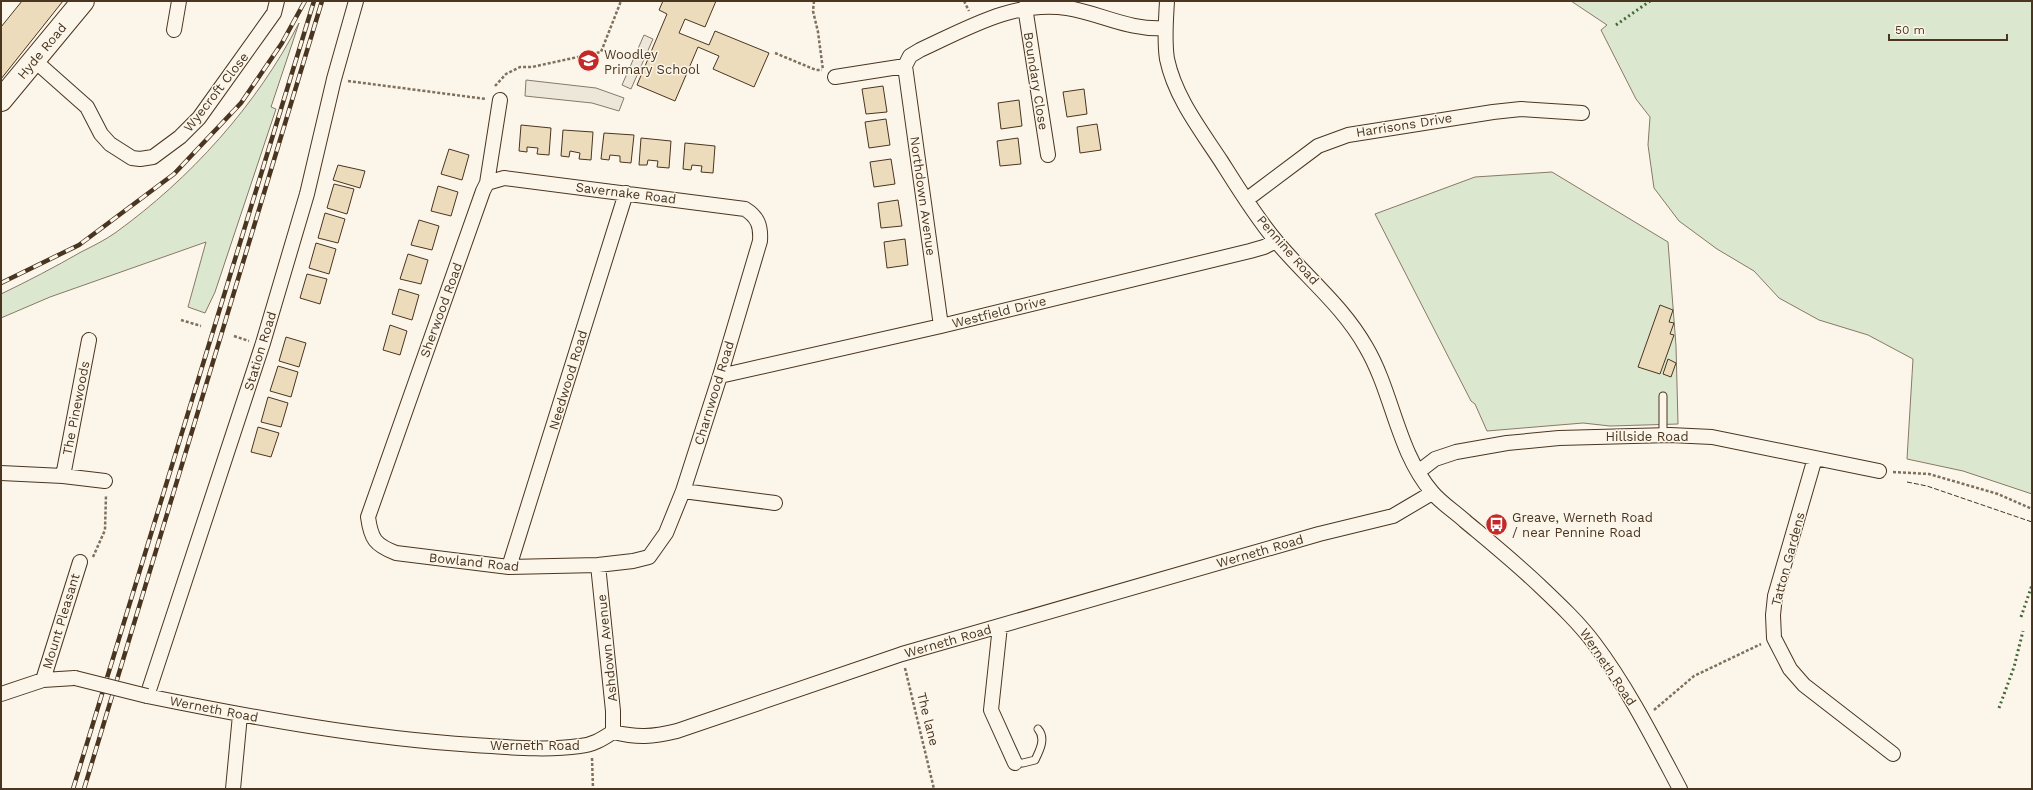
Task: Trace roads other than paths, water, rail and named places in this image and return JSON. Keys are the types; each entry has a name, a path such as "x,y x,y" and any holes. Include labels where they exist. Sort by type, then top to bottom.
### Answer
{"main road":[{"name":"Hyde Road","path":"1,100 83,1"}],"street":[{"path":"174,30 179,1"},
{"name":"Wyecroft Close","path":"34,60 87,107 102,134 110,144 132,158 140,159 153,157 180,137 199,118 274,13 277,1"},
{"name":"Station Road","path":"147,696 263,343 307,194 334,79 356,1"},
{"name":"Pennine Road","path":"1167,1 1165,28 1167,58 1174,83 1197,125 1246,200 1276,241 1335,303 1365,345 1378,371 1400,435 1411,460 1432,493"},
{"path":"829,73 906,66 910,56 920,50 1001,13 1047,5 1068,8 1137,27 1165,28"},
{"name":"Boundary Close","path":"1025,8 1048,155"},
{"name":"Northdown Avenue","path":"906,66 941,326"},
{"name":"Sherwood Road","path":"368,517 483,191 488,183 496,100"},
{"name":"Harrisons Drive","path":"1246,200 1318,146 1348,135 1521,109 1582,113"},
{"name":"Savernake Road","path":"488,183 504,178 745,209 753,214 758,222"},
{"name":"Needwood Road","path":"509,567 626,193"},
{"name":"Charnwood Road","path":"649,557 666,533 683,490 720,376 760,241 758,222"},
{"name":"Westfield Drive","path":"720,376 941,326 1250,251 1264,247 1276,241"},
{"name":"The Pinewoods","path":"63,476 89,340"},
{"name":"Hillside Road","path":"1418,472 1435,459 1456,452 1507,444 1559,438 1663,435 1712,437 1878,471"},
{"name":"Tatton Gardens","path":"1815,458 1775,596 1773,615 1774,638 1790,669 1804,685 1893,754"},
{"path":"1,473 105,480"},
{"path":"683,490 776,503"},
{"name":"Werneth Road","path":"1,694 43,680 75,678 147,696 240,715 437,742 563,748 597,742 613,732 634,737 654,737 677,731 902,654 1319,534 1393,516 1432,493 1541,587 1578,624 1608,663 1643,719 1680,789"},
{"name":"Bowland Road","path":"368,517 370,535 382,548 396,553 509,567 598,565 633,562 649,557"},
{"name":"Mount Pleasant","path":"43,680 80,562"},
{"name":"Ashdown Avenue","path":"598,565 614,711 613,732"},
{"path":"1000,626 992,710 1015,762"},
{"path":"233,789 240,715"}],"lane":[{"path":"1663,396 1663,435"},
{"path":"1015,762 1023,763 1035,760 1042,745 1042,733 1038,729"}],"railway":[{"path":"1,283 79,245 174,174 241,103 282,43 305,1"},
{"path":"73,789 314,1"},
{"path":"84,789 322,1"}],"place":[{"name":"Woodley Primary School","path":"588,61"},
{"name":"Greave, Werneth Road / near Pennine Road","path":"1496,524"}]}
